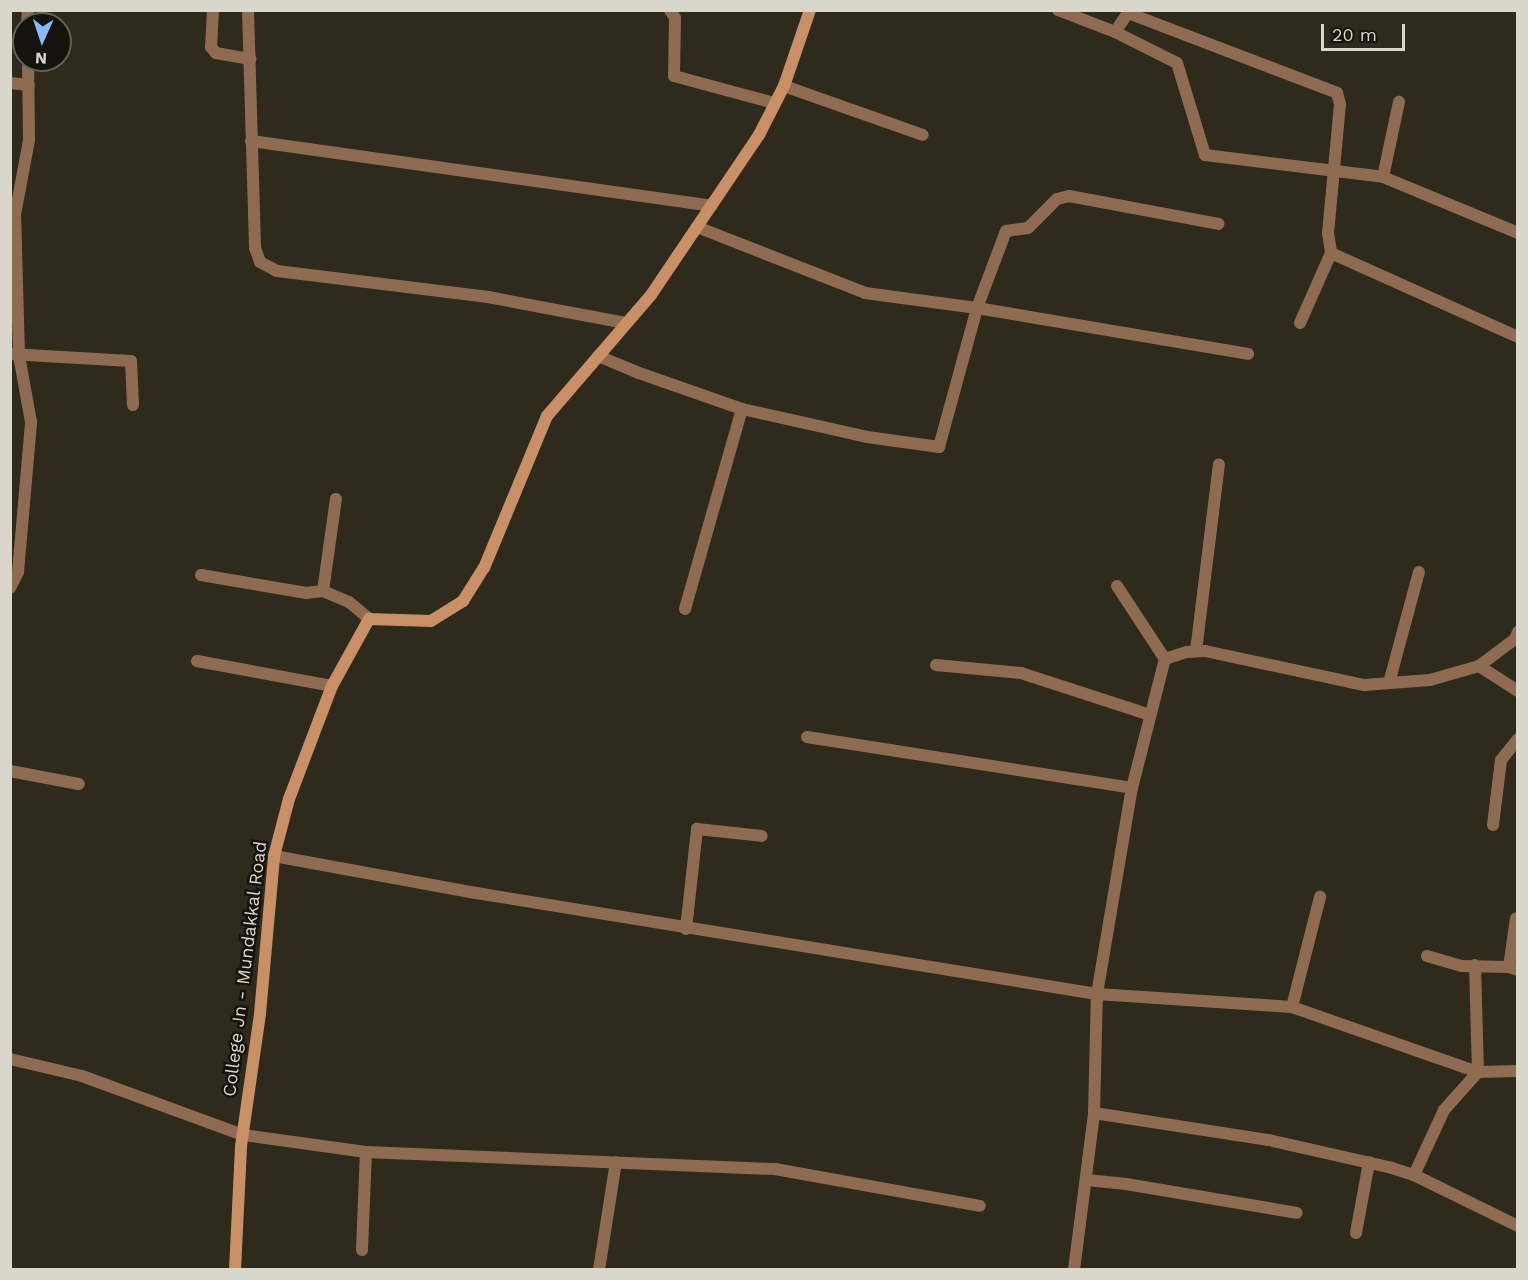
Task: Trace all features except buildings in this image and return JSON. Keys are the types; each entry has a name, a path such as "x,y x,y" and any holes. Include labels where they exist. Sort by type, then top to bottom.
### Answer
{"street":[{"path":"213,10 211,47 216,53 250,59"},
{"path":"248,10 255,248 260,262 278,271 488,297 626,322"},
{"path":"670,10 675,18 674,76 774,103"},
{"path":"201,575 306,593 323,591 349,602 369,619 430,621 463,601 484,568 547,416 651,295 759,135 784,86 810,10"},
{"path":"1058,10 1115,33 1177,63 1205,155 1383,177 1517,232"},
{"path":"1115,33 1128,12 1337,93 1340,105 1332,170 1328,233 1331,253 1300,323"},
{"path":"10,588 18,572 31,422 15,355 15,215 29,140 28,72"},
{"path":"10,83 29,85"},
{"path":"784,86 923,135"},
{"path":"1383,177 1399,102"},
{"path":"251,141 711,206"},
{"path":"598,356 742,409 867,437 939,447 977,308 1006,231 1028,228 1057,199 1069,196 1218,224"},
{"path":"697,227 865,293 977,308 1248,354"},
{"path":"1331,253 1518,337"},
{"path":"15,355 131,361 132,405"},
{"path":"685,609 742,409"},
{"path":"1196,651 1220,464"},
{"path":"323,591 336,499"},
{"path":"1389,683 1419,572"},
{"path":"1074,1269 1094,1113 1097,994 1132,788 1165,659 1117,586"},
{"name":"College Jn - Mundakkal Road","path":"235,1269 243,1135 260,1014 274,856 289,799 332,686 369,619"},
{"path":"1165,659 1205,651 1364,685 1430,680 1479,666 1515,639 1518,632"},
{"path":"197,661 332,686"},
{"path":"936,665 1021,673 1150,715"},
{"path":"1479,666 1518,691"},
{"path":"807,737 1132,788"},
{"path":"1493,825 1501,760 1518,739"},
{"path":"10,771 79,784"},
{"path":"686,928 697,829 762,836"},
{"path":"274,856 686,928 1097,994 1292,1006 1478,1072 1518,1071"},
{"path":"1292,1006 1320,897"},
{"path":"1427,956 1461,966 1513,968 1516,918"},
{"path":"1413,1175 1444,1110 1478,1072 1475,965"},
{"path":"10,1059 82,1076 243,1135 366,1152 775,1169 980,1206"},
{"path":"1094,1113 1269,1140 1369,1162 1413,1175 1518,1226"},
{"path":"362,1250 366,1152"},
{"path":"598,1269 616,1162"},
{"path":"1356,1233 1369,1162"},
{"path":"1087,1180 1126,1184 1297,1213"}]}
